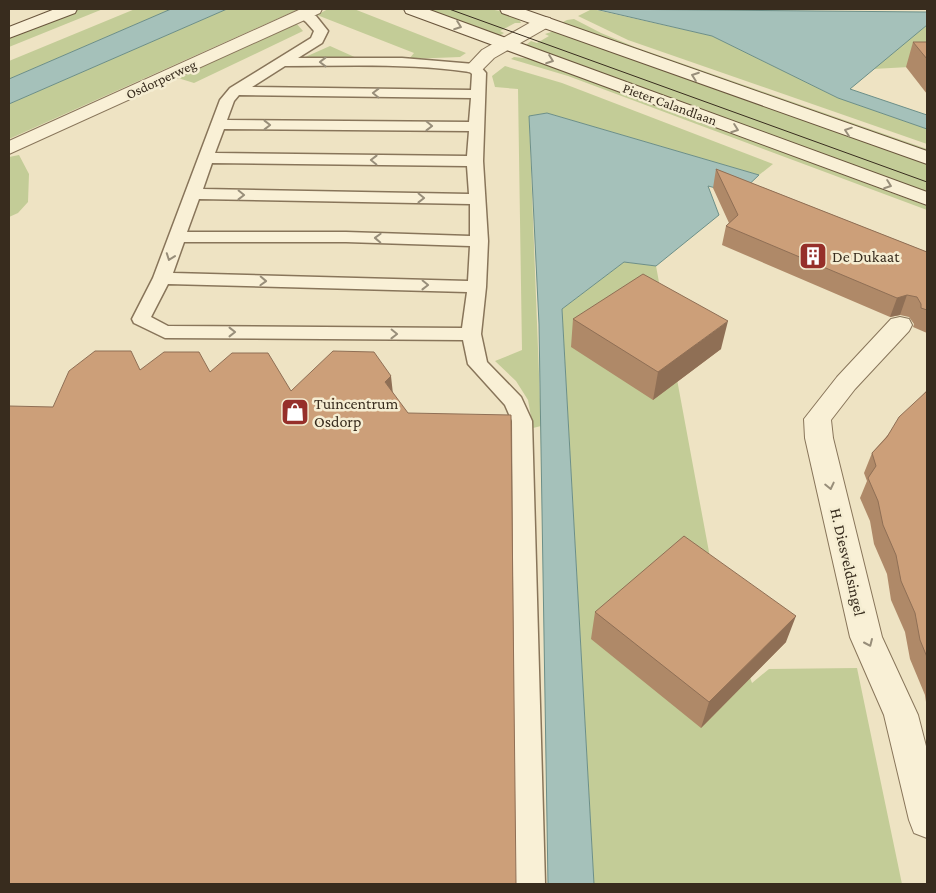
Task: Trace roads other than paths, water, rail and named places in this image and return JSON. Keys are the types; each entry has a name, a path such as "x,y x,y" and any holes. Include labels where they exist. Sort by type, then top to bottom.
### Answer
{"main road":[{"path":"9,21 40,9"},
{"path":"9,33 69,9"},
{"name":"Pieter Calandlaan","path":"412,9 927,199"},
{"path":"508,9 927,158"},
{"name":"Osdorperweg","path":"9,148 308,12"},
{"path":"474,68 488,54 504,43 544,22"},
{"name":"H. Diesveldsingel","path":"900,325 846,383 817,419 819,438 866,637 902,715 927,820"}],"lane":[{"path":"308,12 321,31 317,40 235,91 227,100 162,278 141,320 165,332 471,334"},
{"path":"281,62 389,62 474,68 479,73 475,161 479,241 477,287 471,334 478,364 514,402 522,421 530,884"},
{"path":"235,91 478,94"},
{"path":"218,124 476,127"},
{"path":"206,158 475,161"},
{"path":"192,194 478,199"},
{"path":"177,237 346,237 479,241"},
{"path":"162,278 477,287"}],"water":[{"path":"171,9 227,9 9,104 9,79"},
{"path":"595,9 927,12 927,25 850,89 927,115 927,129 838,98 712,36"},
{"path":"547,113 759,175 739,194 708,186 719,215 656,266 624,262 562,309 594,884 548,884 539,324 529,116"}],"tram line":[{"path":"449,9 927,182"}],"place":[{"name":"De Dukaat","path":"813,256"},
{"name":"Tuincentrum Osdorp","path":"295,412"}]}
